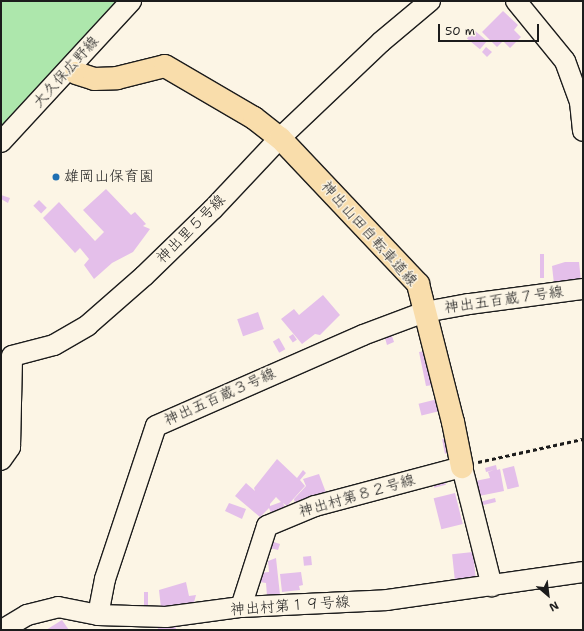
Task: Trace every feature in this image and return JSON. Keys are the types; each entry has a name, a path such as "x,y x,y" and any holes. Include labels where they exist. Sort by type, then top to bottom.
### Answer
{"main road":[{"name":"神出山田自転車道線","path":"71,73 94,79 117,78 165,66 254,118 280,138 418,284 462,467"}],"street":[{"name":"大久保広野線","path":"1,142 71,73 132,1"},
{"name":"神出里５号線","path":"1,460 10,446 6,356 54,345 88,325 144,276 208,214 280,138 381,42 430,1"},
{"path":"516,1 565,61 581,102 583,131"},
{"name":"神出五百蔵７号線","path":"425,312 469,304 583,289"},
{"name":"神出五百蔵３号線","path":"98,616 105,579 156,426 363,335 425,312"},
{"path":"462,467 492,586"},
{"name":"神出村第８２号線","path":"241,607 267,526 315,506 462,467"},
{"name":"神出村第１９号線","path":"2,630 27,615 58,607 98,616 166,617 241,607 387,600 583,572"}],"path":[{"path":"462,467 486,459 583,439"}],"green space":[{"path":"1,1 122,1 1,131"}],"building":[{"path":"503,11 518,25 514,30 521,37 510,48 503,41 497,47 482,32"},
{"path":"474,30 487,41 480,49 467,38"},
{"path":"486,47 492,52 487,57 482,52"},
{"path":"106,189 131,215 135,212 146,224 143,226 150,229 133,252 112,263 94,279 84,265 89,259 80,248 75,253 43,218 59,202 95,241 104,232 83,210"},
{"path":"1,195 10,198 8,203 1,199"},
{"path":"39,200 47,208 41,213 33,206"},
{"path":"540,254 544,254 544,278 540,278"},
{"path":"565,262 579,262 581,281 554,284 552,266"},
{"path":"323,295 340,315 320,335 315,334 302,344 281,319 294,309 299,315"},
{"path":"258,312 264,329 243,336 237,319"},
{"path":"293,334 297,340 293,343 289,337"},
{"path":"392,336 394,342 387,345 385,338"},
{"path":"279,338 285,349 279,353 273,341"},
{"path":"425,351 433,385 426,386 419,352"},
{"path":"438,399 441,411 421,415 419,404"},
{"path":"448,438 451,453 445,454 442,439"},
{"path":"277,459 297,478 303,470 306,473 300,480 305,486 287,506 283,503 287,512 273,517 269,508 260,517 235,496 246,483 255,491 254,488","holes":["276,497 281,502 270,506"]},
{"path":"496,465 497,470 500,469 504,491 479,496 475,481 490,478 488,472 494,470 486,472 485,468"},
{"path":"514,466 519,486 507,489 502,469"},
{"path":"319,474 328,498 296,508 294,499 306,486 303,479"},
{"path":"444,477 446,485 434,488 432,480"},
{"path":"455,493 463,524 441,529 434,498"},
{"path":"495,498 496,502 481,506 480,502"},
{"path":"229,503 246,509 242,519 225,511"},
{"path":"264,539 280,544 278,550 262,546"},
{"path":"473,552 476,581 455,583 452,554"},
{"path":"311,556 312,565 304,566 303,557"},
{"path":"276,558 280,595 267,596 266,583 260,582 259,573 269,572 268,561"},
{"path":"301,572 303,585 299,586 300,590 282,592 280,574"},
{"path":"186,582 189,596 196,595 193,606 161,608 159,590"},
{"path":"144,592 148,592 148,611 144,611"},
{"path":"62,620 69,630 46,630"},
{"path":"175,620 176,630 158,630 157,621"}],"place":[{"name":"雄岡山保育園","path":"56,177"}]}
